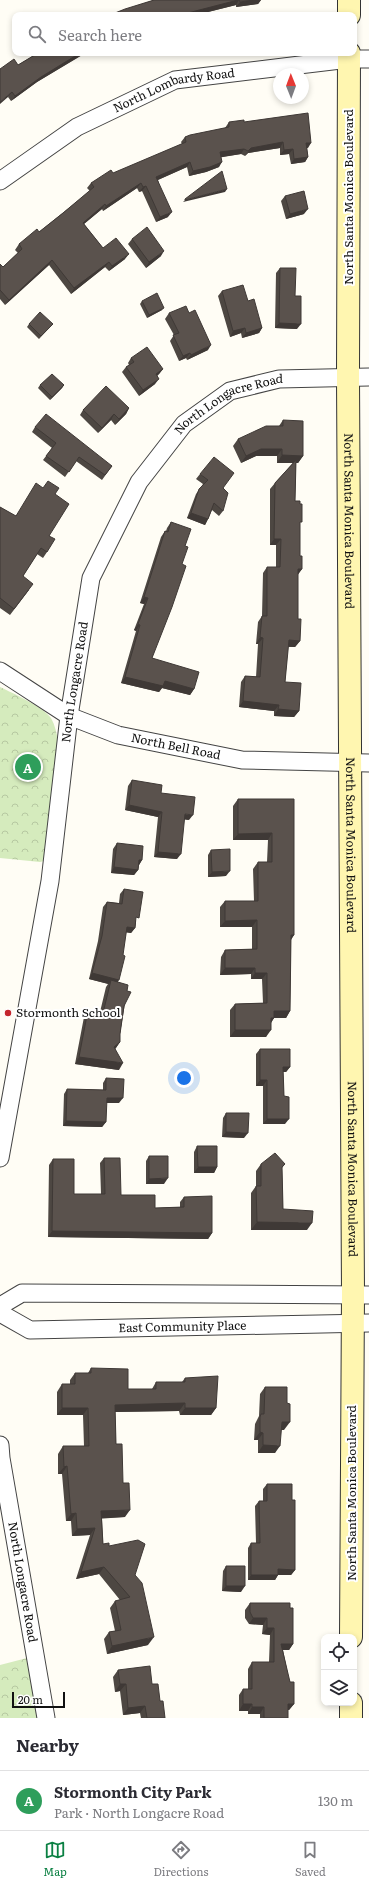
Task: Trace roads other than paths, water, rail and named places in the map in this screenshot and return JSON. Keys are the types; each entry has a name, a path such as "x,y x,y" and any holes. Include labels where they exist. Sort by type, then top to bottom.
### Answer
{"street":[{"path":"349,0 349,12"},
{"name":"North Lombardy Road","path":"0,181 77,127 175,80 356,57"},
{"name":"North Santa Monica Boulevard","path":"351,1634 361,1478 360,764 356,57"},
{"name":"North Longacre Road","path":"0,1158 50,881 69,716 91,578 139,482 184,424 230,392 278,379 358,378"},
{"name":"North Bell Road","path":"0,671 69,716 118,734 242,760 360,764"},
{"path":"0,1306 22,1293 361,1295"},
{"name":"East Community Place","path":"0,1313 30,1330 361,1323"},
{"name":"North Longacre Road","path":"0,1445 46,1718"},
{"path":"351,1706 351,1718"}],"place":[{"name":"Stormonth City Park","path":"28,767"},
{"name":"Stormonth School","path":"8,1013"}]}
